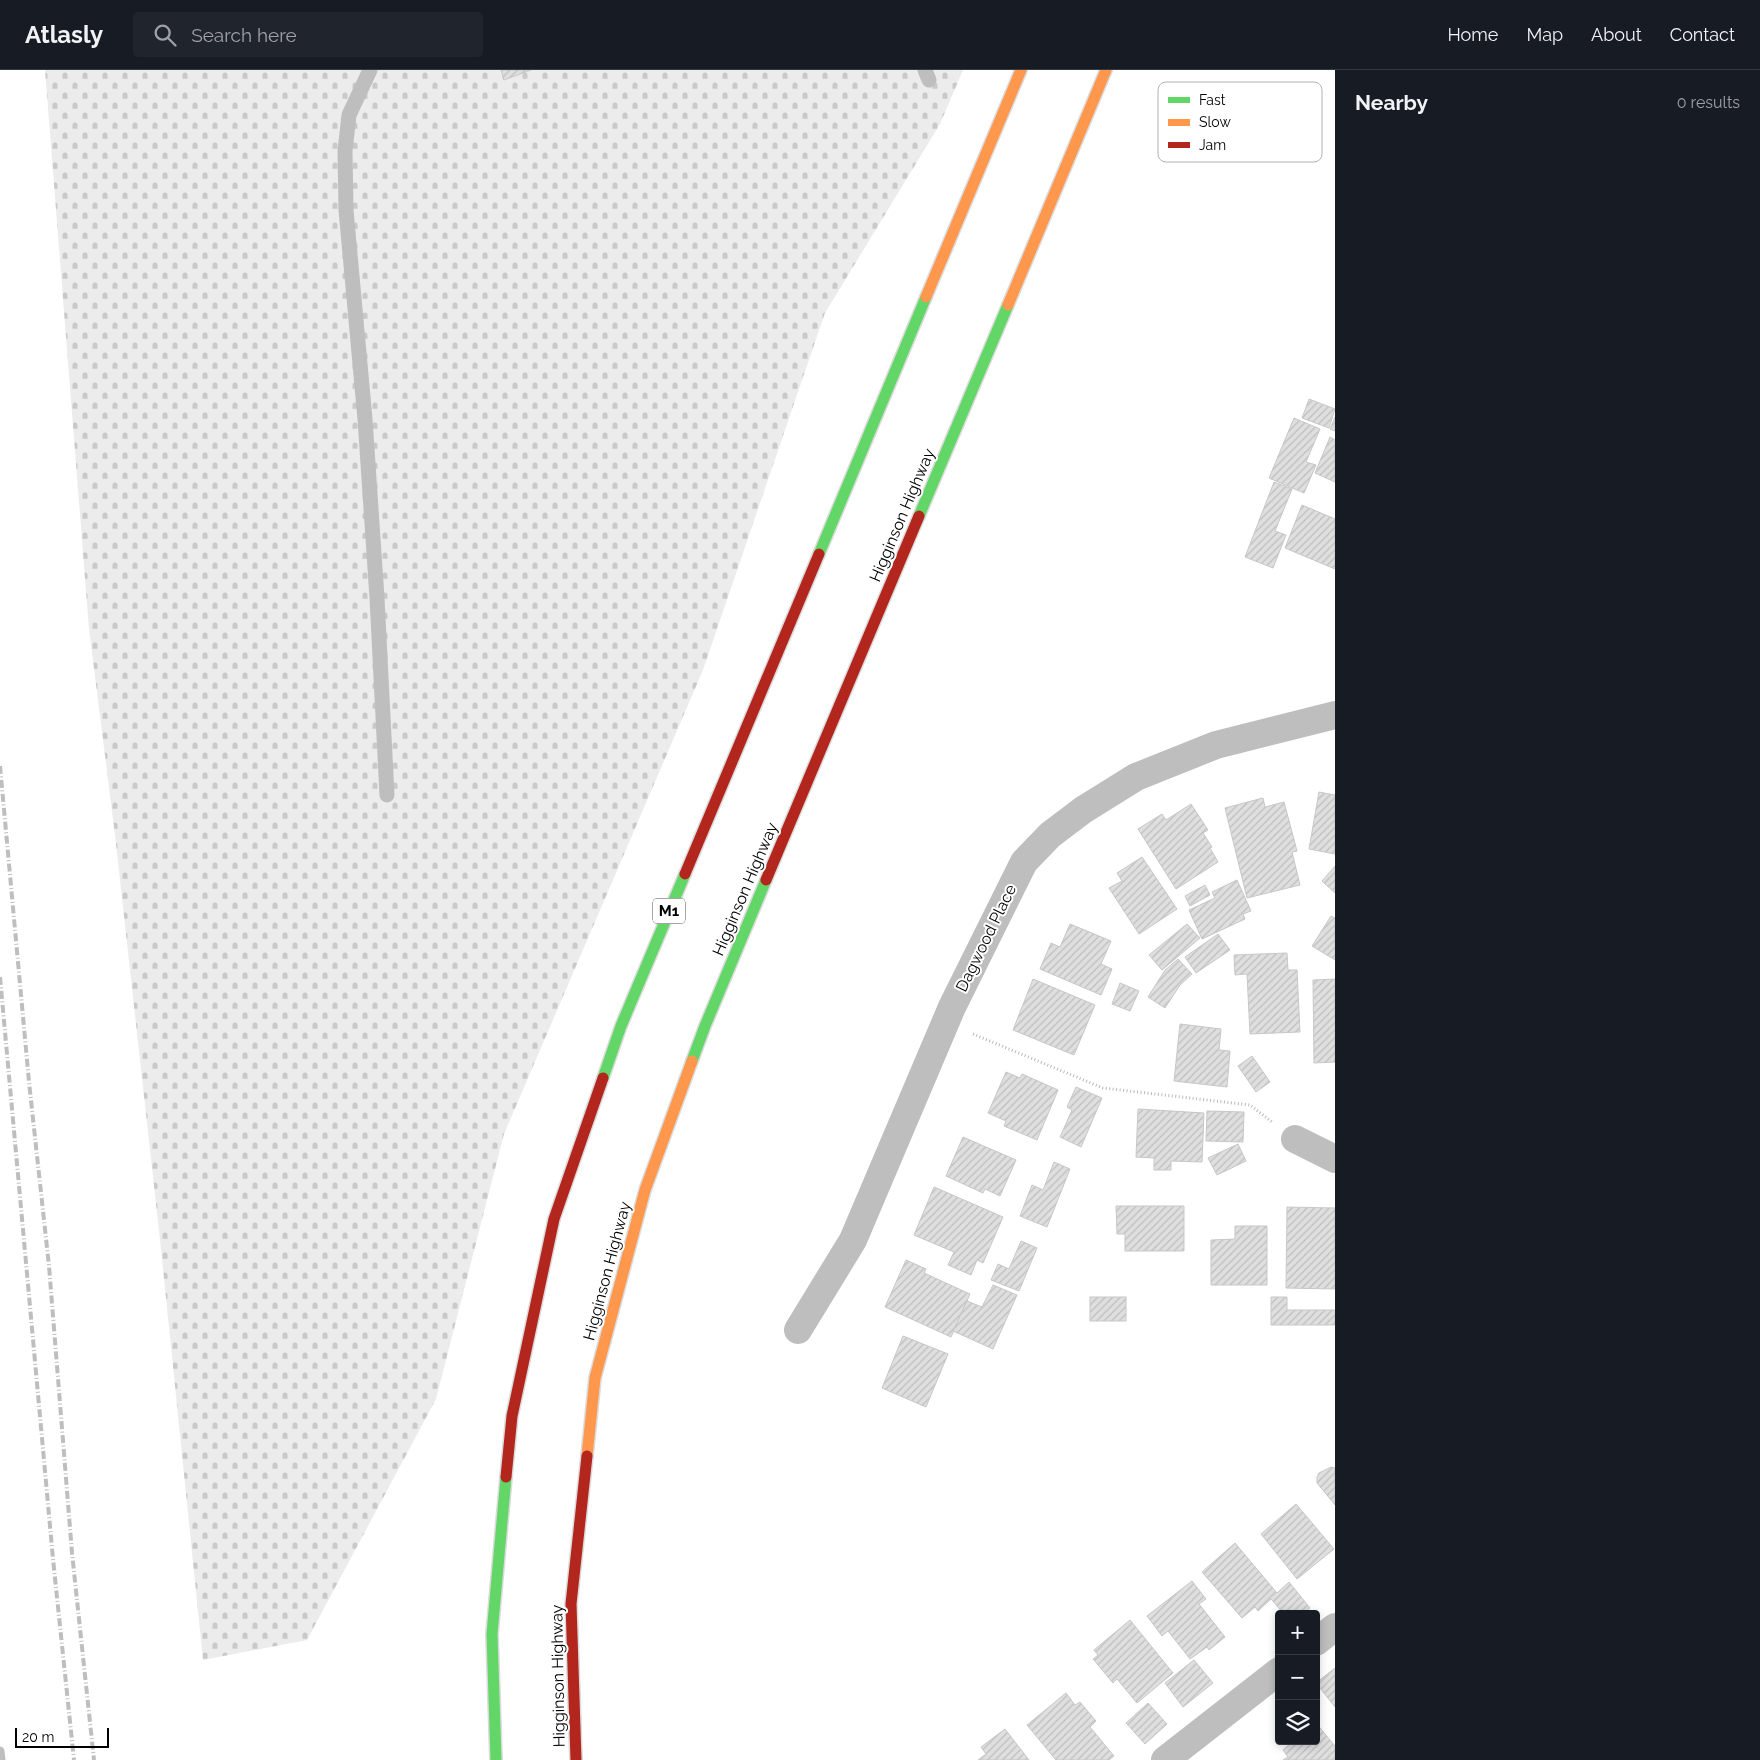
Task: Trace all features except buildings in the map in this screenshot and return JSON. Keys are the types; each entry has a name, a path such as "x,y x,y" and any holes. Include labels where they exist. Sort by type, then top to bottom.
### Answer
{"highway":[{"name":"M1","path":"496,1760 492,1634 512,1416 554,1219 621,1026 1021,70"},
{"name":"Higginson Highway","path":"576,1760 572,1604 595,1378 645,1190 705,1026 1106,70"}],"street":[{"name":"Dagwood Place","path":"798,1330 853,1240 945,1022 1024,862 1050,835 1083,810 1136,777 1216,745 1335,715"},
{"path":"1295,1139 1335,1159"},
{"path":"1320,1639 1335,1627"},
{"path":"1165,1760 1275,1674"}],"lane":[{"path":"370,70 349,115 345,151 346,210 365,419 377,598 387,795"}],"path":[{"path":"945,1022 1103,1088 1250,1105 1295,1139"}],"green space":[{"path":"45,70 963,70 940,124 825,313 703,670 504,1134 436,1399 307,1640 203,1660 161,1249 115,835 89,629"}],"waterway":[{"path":"0,1751 1,1760"}],"railway":[{"path":"0,766 29,1082 49,1266 72,1553 94,1760"},
{"path":"0,977 53,1559 74,1760"}],"traffic: fast":[{"path":"819,554 926,297"},
{"path":"919,516 1008,305"},
{"path":"603,1078 621,1026 685,874"},
{"path":"692,1061 766,880"},
{"path":"496,1760 492,1634 506,1477"}],"traffic: slow":[{"path":"926,297 1021,70"},
{"path":"1008,305 1106,70"},
{"path":"587,1456 595,1378 645,1190 692,1061"}],"traffic: jam":[{"path":"766,880 919,516"},
{"path":"685,874 819,554"},
{"path":"506,1477 512,1416 554,1219 603,1078"},
{"path":"576,1760 571,1604 587,1456"}]}
